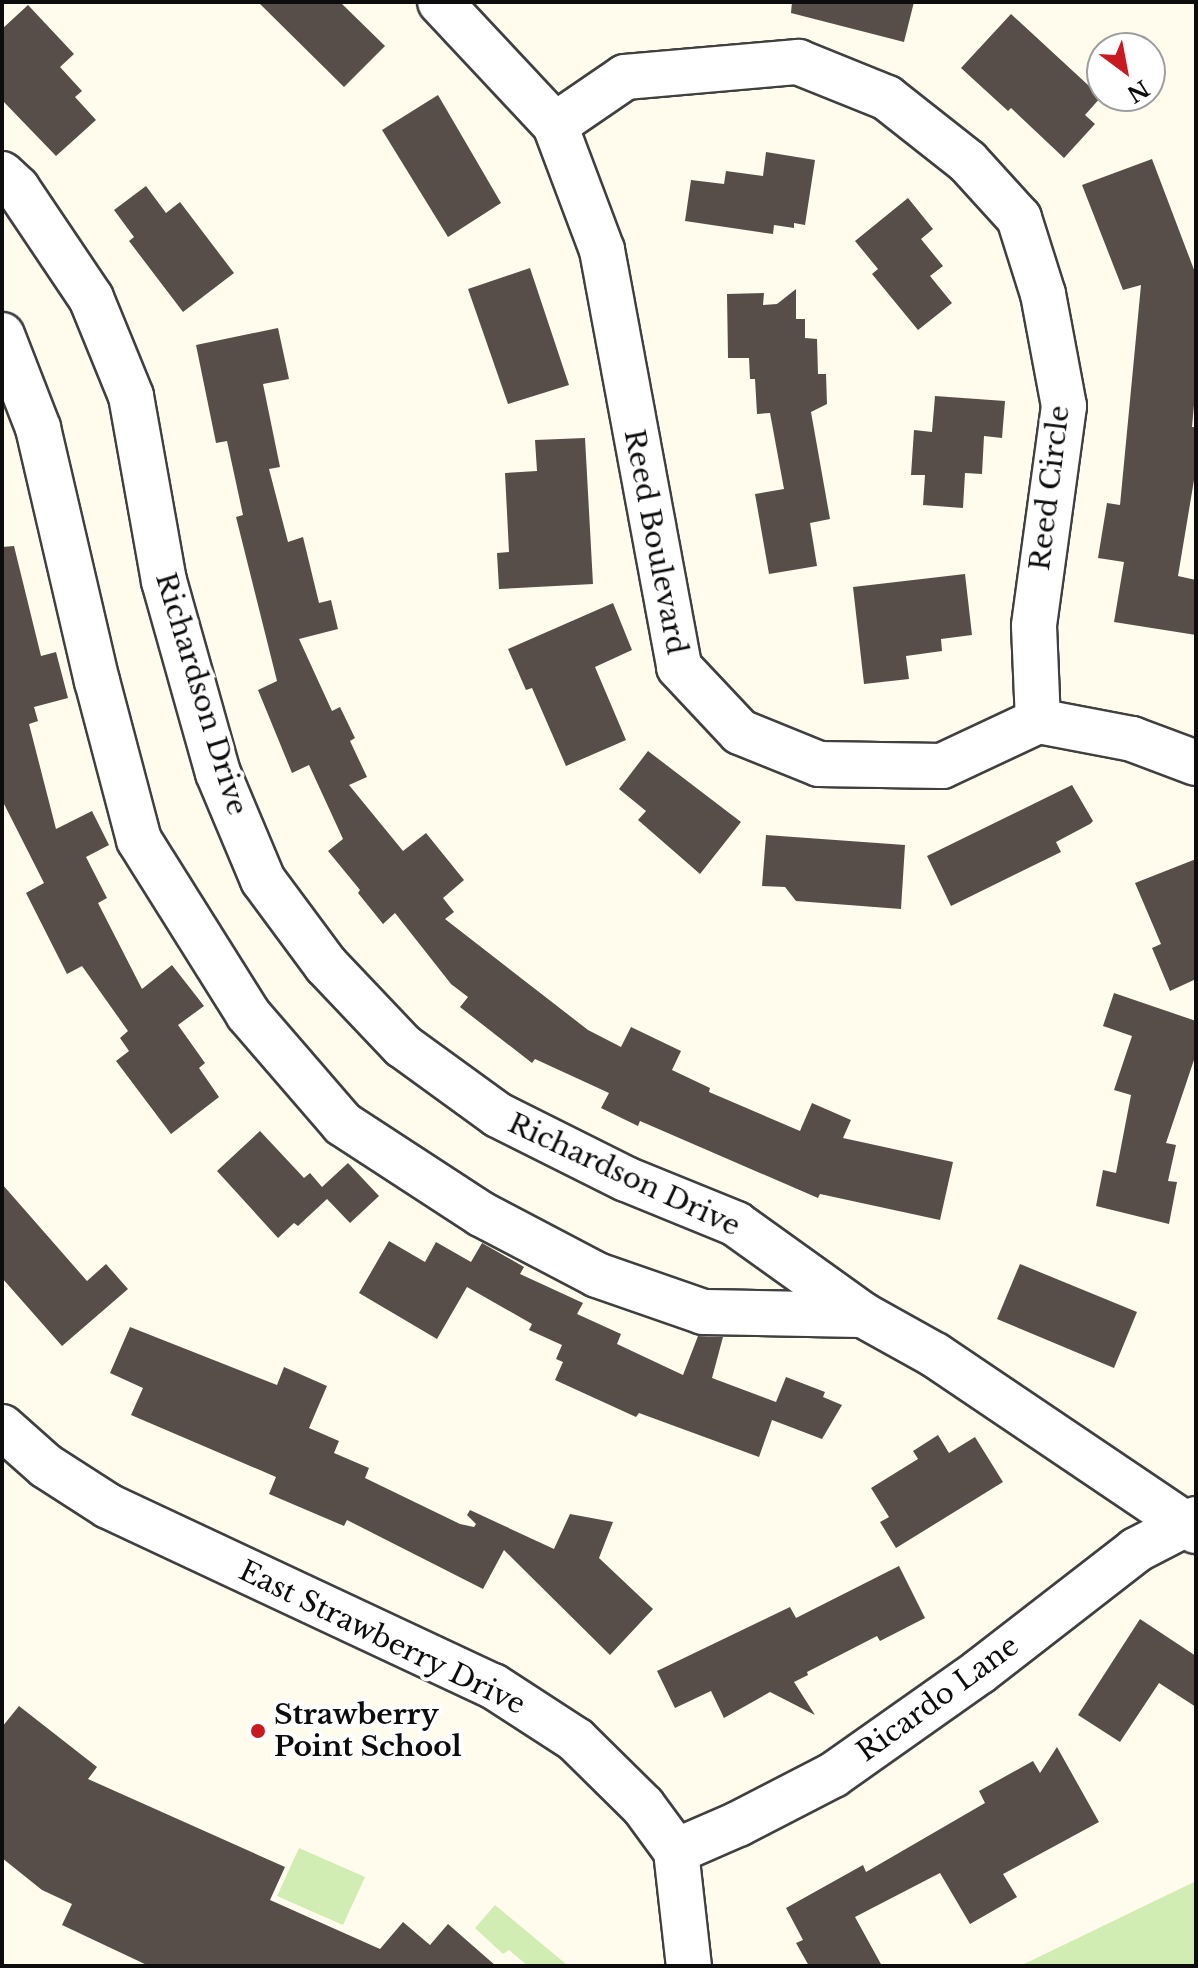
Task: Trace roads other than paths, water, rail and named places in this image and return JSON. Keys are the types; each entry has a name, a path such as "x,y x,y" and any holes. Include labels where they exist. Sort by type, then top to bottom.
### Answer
{"street":[{"name":"Reed Boulevard","path":"440,2 555,125 602,250 679,667 740,732 819,764 942,766 1038,721"},
{"name":"Reed Circle","path":"555,125 625,77 798,62 887,98 968,162 1019,218 1043,294 1064,406 1034,626 1038,721"},
{"name":"Richardson Drive","path":"2,174 17,188 91,298 131,396 164,581 218,773 263,880 326,965 403,1046 498,1115 626,1179 736,1224 863,1315 935,1355 1194,1528"},
{"name":"Richardson Drive","path":"2,335 38,428 97,681 139,840 248,1014 343,1124 481,1214 597,1275 703,1312 863,1315"},
{"path":"1038,721 1132,739 1196,763"},
{"name":"East Strawberry Drive","path":"2,1427 46,1466 108,1506 493,1686 538,1712 609,1770 643,1806 676,1851 689,1966"},
{"name":"Ricardo Lane","path":"676,1851 738,1824 833,1775 979,1672 1136,1550 1194,1528"}],"place":[{"name":"Strawberry Point School","path":"258,1731"}]}
